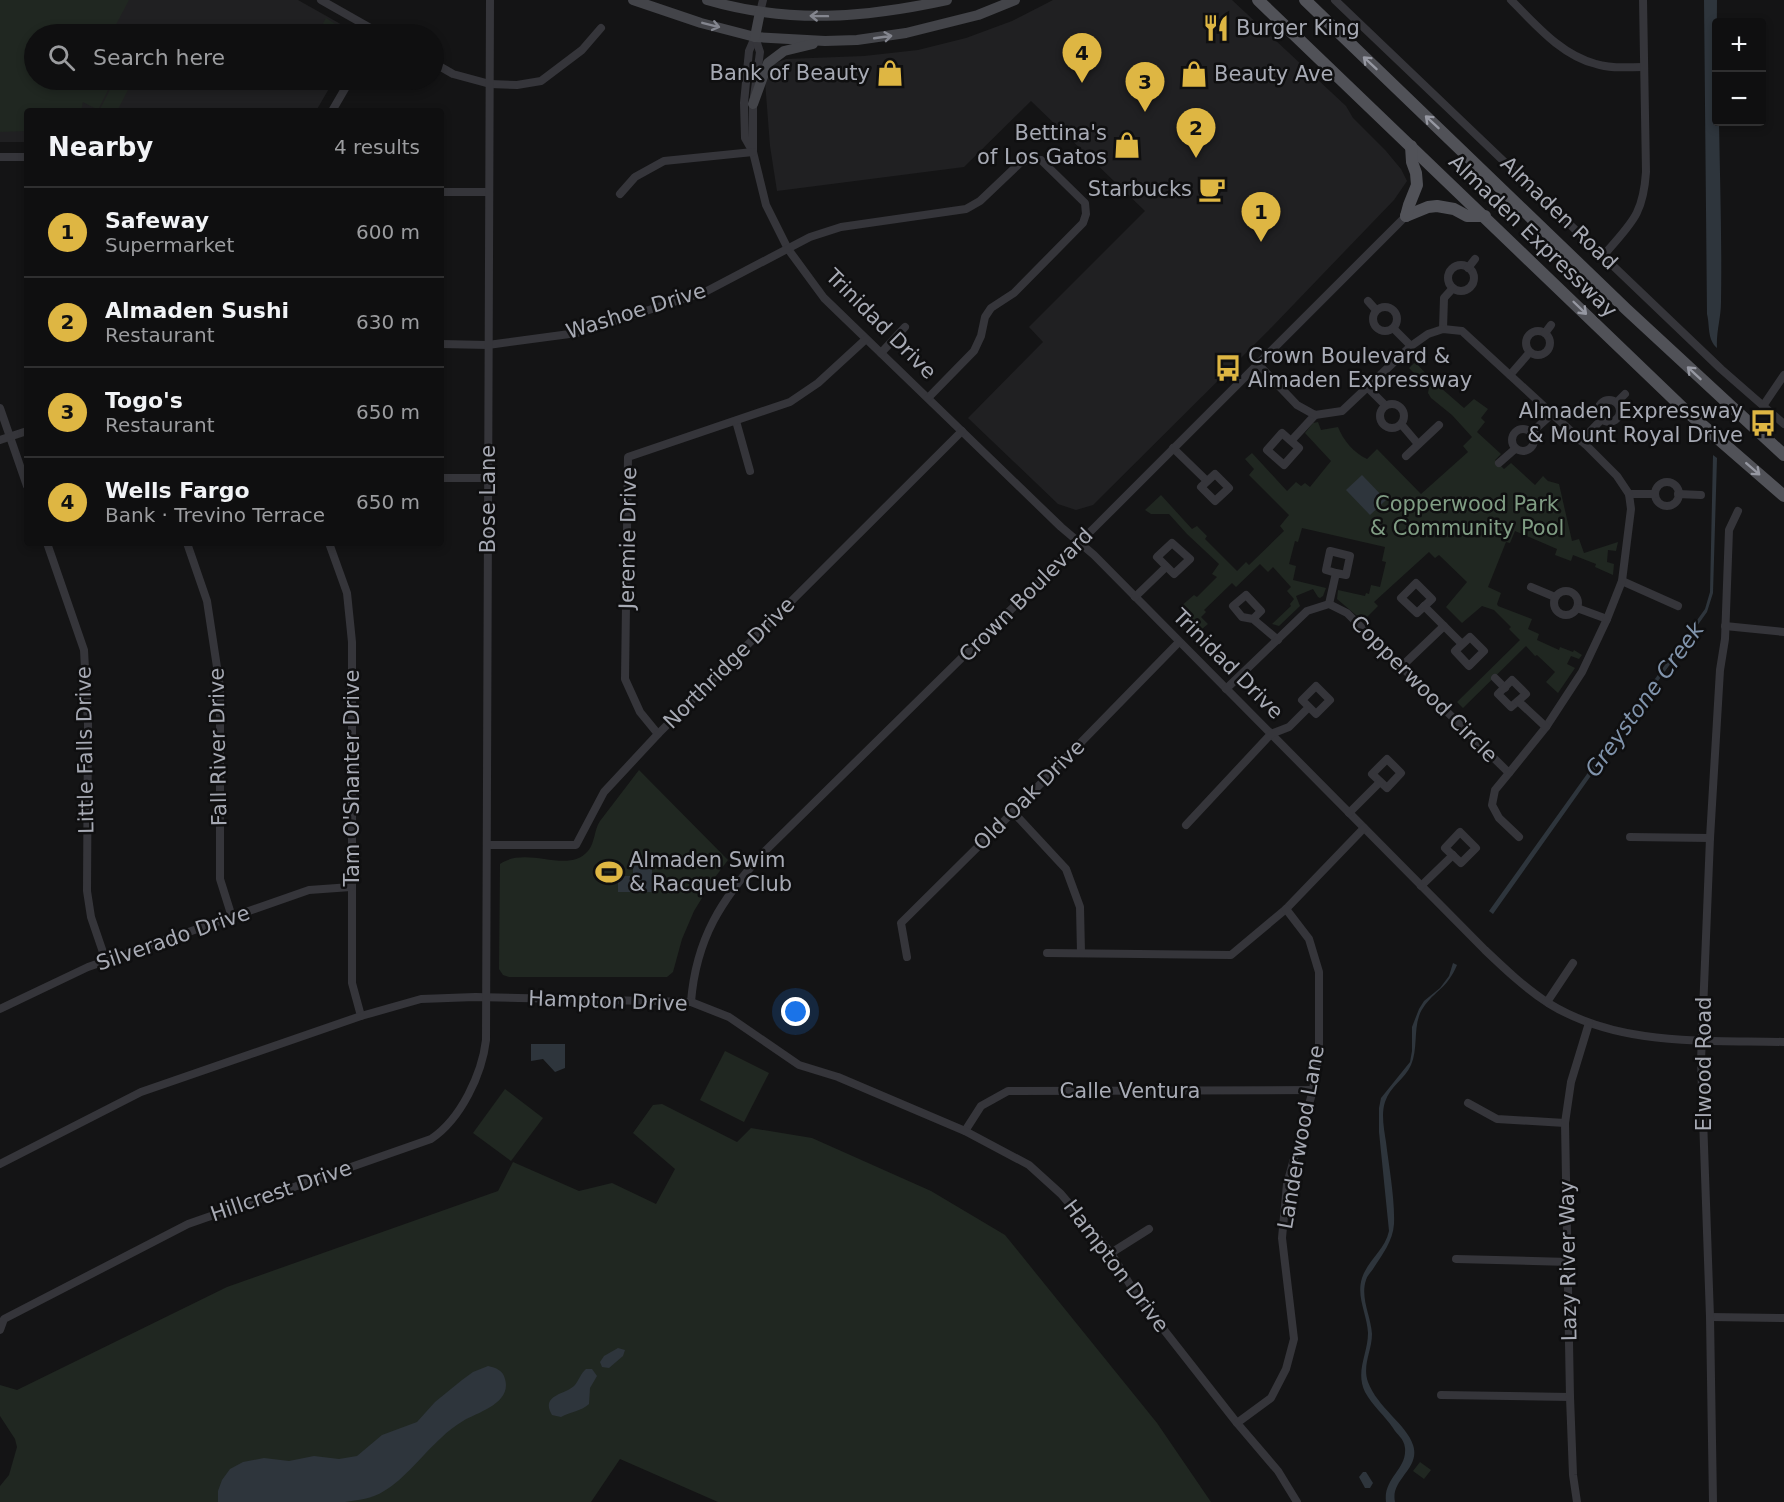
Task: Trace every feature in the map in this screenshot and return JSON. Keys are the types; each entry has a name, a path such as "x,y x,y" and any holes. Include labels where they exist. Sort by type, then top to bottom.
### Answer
{"main road":[{"path":"633,0 701,23 755,37 825,41 876,38 916,31 978,15 1015,0"},
{"path":"707,0 739,9 784,15 836,16 877,14 947,0"},
{"name":"Almaden Expressway","path":"1258,0 1685,410 1784,496"},
{"name":"Almaden Expressway","path":"1305,0 1626,309 1784,455"},
{"name":"Trinidad Drive","path":"755,37 760,12"},
{"path":"753,104 768,63 784,51 825,41"},
{"path":"1411,146 1417,186 1408,205 1407,216 1428,207 1437,206 1454,209 1467,216 1485,216"}],"street":[{"path":"321,0 361,24"},
{"name":"Bose Lane","path":"486,997 490,0"},
{"name":"Trinidad Drive","path":"760,12 763,0"},
{"name":"Almaden Road","path":"1335,0 1721,369 1784,424"},
{"path":"1511,0 1556,44 1573,55 1597,65 1643,67"},
{"path":"1604,255 1637,216 1644,195 1646,172 1643,0"},
{"path":"444,69 453,74 490,84 517,85 541,81 582,50 601,28"},
{"name":"Trinidad Drive","path":"755,37 760,52 753,104 753,152 766,205 788,249 824,298 1135,597 1512,976 1547,1002 1589,1023 1623,1034 1660,1039 1784,1041"},
{"name":"Trinidad Drive","path":"753,152 745,138 744,103 749,51 755,37"},
{"path":"334,108 344,90"},
{"path":"620,194 635,177 664,161 753,152"},
{"path":"0,158 24,157"},
{"name":"Washoe Drive","path":"444,344 488,345 577,333 705,292 810,237 841,227 966,209 980,201 1020,163 1031,159 1041,160 1085,203 1086,214 1083,223 1014,293 991,308 985,317 981,336 974,351 928,398"},
{"path":"444,192 488,192"},
{"name":"Crown Boulevard","path":"691,1002 705,937 734,886 767,849 1407,216"},
{"path":"1468,268 1474,259"},
{"path":"1461,265 1468,268 1473,275 1472,283 1461,290 1453,288 1449,282 1450,270 1461,265"},
{"path":"1443,329 1444,298 1453,288"},
{"path":"1368,301 1376,310"},
{"path":"1384,306 1395,312 1397,321 1393,328 1382,331 1375,327 1372,320 1376,310 1384,306"},
{"path":"1545,333 1551,325"},
{"path":"881,353 905,327"},
{"path":"1393,328 1411,346"},
{"path":"1258,364 1297,405 1315,415 1342,411 1411,346 1428,334 1443,329 1462,331 1553,413 1617,476 1629,494 1655,494"},
{"path":"1537,331 1545,333 1550,343 1547,350 1537,355 1530,352 1526,345 1530,334 1537,331"},
{"name":"Jeremie Drive","path":"658,734 640,712 625,679 628,457 790,402 818,383 866,339"},
{"path":"1509,375 1530,352"},
{"path":"1764,406 1784,375"},
{"path":"1368,388 1385,405"},
{"path":"1617,402 1625,394"},
{"path":"1610,399 1617,402 1621,408 1618,418 1612,422 1602,419 1598,409 1602,402 1610,399"},
{"path":"1392,403 1403,409 1404,417 1401,424 1389,428 1382,423 1380,416 1385,405 1392,403"},
{"path":"0,408 24,477"},
{"path":"1531,433 1553,413"},
{"path":"1291,441 1315,415"},
{"path":"1581,441 1602,419"},
{"path":"736,421 750,471"},
{"path":"1401,424 1419,444"},
{"path":"1406,456 1439,426"},
{"path":"1521,429 1531,433 1534,440 1532,448 1522,452 1515,449 1511,439 1514,433 1521,429"},
{"name":"Northridge Drive","path":"488,845 576,845 604,792 658,734 962,431"},
{"path":"0,440 24,432"},
{"path":"1173,448 1207,481"},
{"path":"1499,463 1515,449"},
{"path":"444,478 488,478"},
{"path":"1668,483 1675,487 1678,494 1674,504 1667,506 1657,501 1655,494 1661,484 1668,483"},
{"name":"Copperwood Circle","path":"1519,837 1499,818 1492,805 1495,790 1546,727 1582,672 1607,619 1622,581 1631,509 1629,494"},
{"path":"1678,494 1701,495"},
{"name":"Elwood Road","path":"1713,1502 1710,1317 1701,1061 1710,838 1720,670 1725,626 1729,530 1738,511"},
{"name":"Little Falls Drive","path":"48,546 84,650 88,724 87,891 91,917 106,961"},
{"name":"Fall River Drive","path":"188,546 207,601 220,687 220,879 232,917"},
{"name":"Tam O'Shanter Drive","path":"330,546 347,592 352,642 352,983 361,1016"},
{"path":"1135,597 1166,567"},
{"path":"1329,604 1336,573"},
{"path":"1622,581 1678,606"},
{"path":"1530,587 1555,597"},
{"path":"1561,591 1569,591 1578,600 1577,608 1572,614 1560,614 1555,608 1555,597 1561,591"},
{"name":"Copperwood Circle","path":"1226,689 1307,611 1329,604 1347,613 1509,772"},
{"path":"1424,606 1462,644"},
{"path":"1577,608 1607,619"},
{"path":"1253,619 1278,640"},
{"path":"1401,667 1444,626"},
{"path":"1725,626 1784,632"},
{"name":"Old Oak Drive","path":"907,957 901,923 1179,642"},
{"path":"1496,678 1505,688"},
{"path":"1512,680 1526,694 1518,700 1511,708 1498,694 1512,680"},
{"path":"1518,700 1546,727"},
{"path":"1186,825 1271,734 1289,727 1309,707"},
{"path":"1349,813 1380,782"},
{"path":"1013,812 1066,869 1080,907 1081,952"},
{"path":"1047,953 1231,955 1286,909 1364,828"},
{"path":"1630,837 1710,838"},
{"path":"1422,886 1452,855"},
{"name":"Silverado Drive","path":"0,1009 88,967 309,890 351,887"},
{"name":"Landerwood Lane","path":"1237,1423 1271,1398 1286,1369 1294,1339 1282,1238 1287,1184 1313,1090 1319,1052 1319,972 1309,939 1286,909"},
{"path":"1547,1002 1573,963"},
{"name":"Hampton Drive","path":"0,1164 141,1092 361,1016 421,999 486,997 691,1002 729,1017 799,1065 838,1077 965,1131 1029,1166 1061,1194 1111,1253 1135,1293 1237,1423 1278,1471 1297,1502"},
{"name":"Hillcrest Drive","path":"0,1330 2,1316 188,1224 421,1143 438,1134 455,1118 483,1060 486,1040 486,997"},
{"name":"Lazy River Way","path":"1577,1502 1573,1475 1570,1397 1565,1124 1571,1082 1589,1023"},
{"name":"Calle Ventura","path":"965,1131 981,1106 1008,1091 1313,1090"},
{"path":"1468,1103 1497,1119 1565,1124"},
{"path":"1111,1253 1149,1229"},
{"path":"1456,1259 1569,1262"},
{"path":"1710,1317 1784,1318"},
{"path":"1441,1395 1570,1397"}],"shaded area":[{"path":"0,0 298,0 341,24 24,24 24,90 328,90 318,108 24,108 24,142 0,142"},
{"path":"1053,0 1232,0 1346,106 1353,118 1401,169 1407,181 1394,200 1268,331 1093,505 1076,510 1058,504 968,418 1043,342 1029,327 1145,211 1031,101 964,167 777,191 770,146 765,81 771,65 786,59 864,56 918,50 966,38 1012,21"}],"green space":[{"path":"0,0 129,0 116,24 24,24 24,90 108,90 99,108 83,102 82,108 24,108 24,131 0,132"},
{"path":"326,18 335,24 323,24"},
{"path":"110,90 128,90 119,108 101,108"},
{"name":"Copperwood Park & Community Pool","path":"1415,362 1464,408 1474,399 1488,409 1481,418 1485,422 1477,432 1501,454 1495,460 1504,469 1511,463 1535,485 1543,476 1548,481 1559,484 1572,541 1579,539 1584,553 1618,542 1616,551 1608,550 1607,562 1614,564 1613,575 1595,567 1596,564 1573,555 1571,561 1555,555 1557,549 1515,531 1510,543 1506,542 1488,587 1501,593 1498,606 1532,619 1528,629 1539,634 1537,640 1559,650 1560,647 1573,652 1574,650 1582,655 1579,659 1571,656 1567,664 1575,668 1558,693 1546,682 1555,672 1526,646 1463,708 1457,702 1520,640 1494,610 1482,606 1462,623 1446,607 1467,582 1439,555 1435,558 1429,552 1374,602 1378,606 1363,621 1337,599 1338,590 1365,596 1366,593 1369,594 1371,585 1380,587 1386,562 1382,561 1385,547 1302,528 1298,542 1295,541 1289,564 1296,566 1293,580 1326,588 1320,598 1313,589 1296,596 1300,606 1279,626 1272,624 1291,606 1294,599 1287,591 1291,587 1273,567 1268,572 1260,564 1236,587 1232,583 1204,610 1206,612 1201,617 1208,624 1202,629 1180,607 1194,595 1197,597 1217,577 1212,574 1219,564 1169,514 1151,514 1145,510 1161,495 1192,529 1197,526 1207,536 1205,539 1237,571 1246,562 1249,565 1284,531 1280,526 1289,515 1249,475 1254,469 1245,459 1252,453 1287,491 1296,482 1301,486 1305,483 1310,487 1331,461 1305,433 1313,423 1318,422 1321,430 1338,427 1350,446 1367,459 1377,449 1421,494 1468,452 1463,446 1472,437 1452,415 1431,398 1428,393 1429,388 1409,368"},
{"name":"Almaden Swim & Racquet Club","path":"639,770 728,860 694,911 682,939 673,972 667,977 509,977 503,975 499,969 500,864 522,857 558,861 580,858 590,848 600,821"},
{"path":"725,1051 769,1073 744,1122 700,1100"},
{"path":"505,1089 543,1118 511,1161 473,1133"},
{"path":"662,1104 737,1142 751,1128 812,1138 931,1191 1005,1235 1157,1423 1211,1502 718,1502 620,1459 591,1502 0,1502 0,1486 9,1475 17,1447 15,1439 0,1416 0,1385 17,1390 227,1287 498,1191 513,1162 579,1191 612,1183 656,1204 675,1169 633,1133 653,1105"},
{"path":"1420,1462 1431,1470 1424,1479 1413,1471"}],"water":[{"path":"1704,0 1717,0 1717,18 1712,18 1712,126 1719,126 1721,308 1717,348 1710,336 1707,314"},
{"name":"Greystone Creek","path":"1713,455 1717,458 1713,593 1707,612 1493,914 1489,911 1705,609 1710,592"},
{"path":"1362,475 1386,500 1370,515 1346,490"},
{"path":"633,858 652,858 652,892 618,892 618,876 633,876"},
{"path":"1453,963 1457,965 1453,973 1427,1002 1420,1014 1411,1065 1387,1096 1383,1111 1393,1194 1394,1224 1389,1242 1367,1277 1364,1287 1372,1334 1366,1376 1378,1400 1410,1438 1414,1453 1410,1468 1397,1487 1395,1502 1386,1502 1388,1487 1405,1456 1405,1448 1400,1437 1368,1397 1361,1377 1368,1333 1360,1285 1368,1266 1384,1244 1389,1231 1379,1132 1379,1108 1381,1098 1410,1062 1412,1027 1419,1009 1449,976"},
{"path":"531,1044 565,1044 565,1068 555,1072 543,1059 531,1061"},
{"path":"618,1348 625,1350 623,1356 609,1368 602,1367 600,1362 604,1356"},
{"path":"488,1366 503,1373 505,1379 504,1394 499,1400 493,1406 452,1429 399,1480 379,1494 345,1502 218,1502 218,1491 222,1480 230,1469 243,1462 264,1458 289,1461 314,1456 339,1459 357,1456 382,1435 417,1422 435,1402 462,1380 473,1372"},
{"path":"586,1369 592,1369 597,1376 590,1388 589,1404 561,1417 552,1415 549,1403 575,1385"},
{"path":"1366,1472 1373,1483 1370,1488 1365,1488 1359,1477"}],"place":[{"name":"Burger King","path":"1216,28"},
{"name":"Bank of Beauty","path":"890,73"},
{"name":"Beauty Ave","path":"1194,74"},
{"name":"Wells Fargo","path":"1082,83"},
{"name":"Togo's","path":"1145,112"},
{"name":"Bettina's of Los Gatos","path":"1127,145"},
{"name":"Almaden Sushi","path":"1196,158"},
{"name":"Starbucks","path":"1212,189"},
{"name":"Safeway","path":"1261,242"},
{"name":"Crown Boulevard & Almaden Expressway","path":"1228,368"},
{"name":"Almaden Expressway & Mount Royal Drive","path":"1763,423"},
{"name":"Almaden Swim & Racquet Club","path":"609,872"}]}
